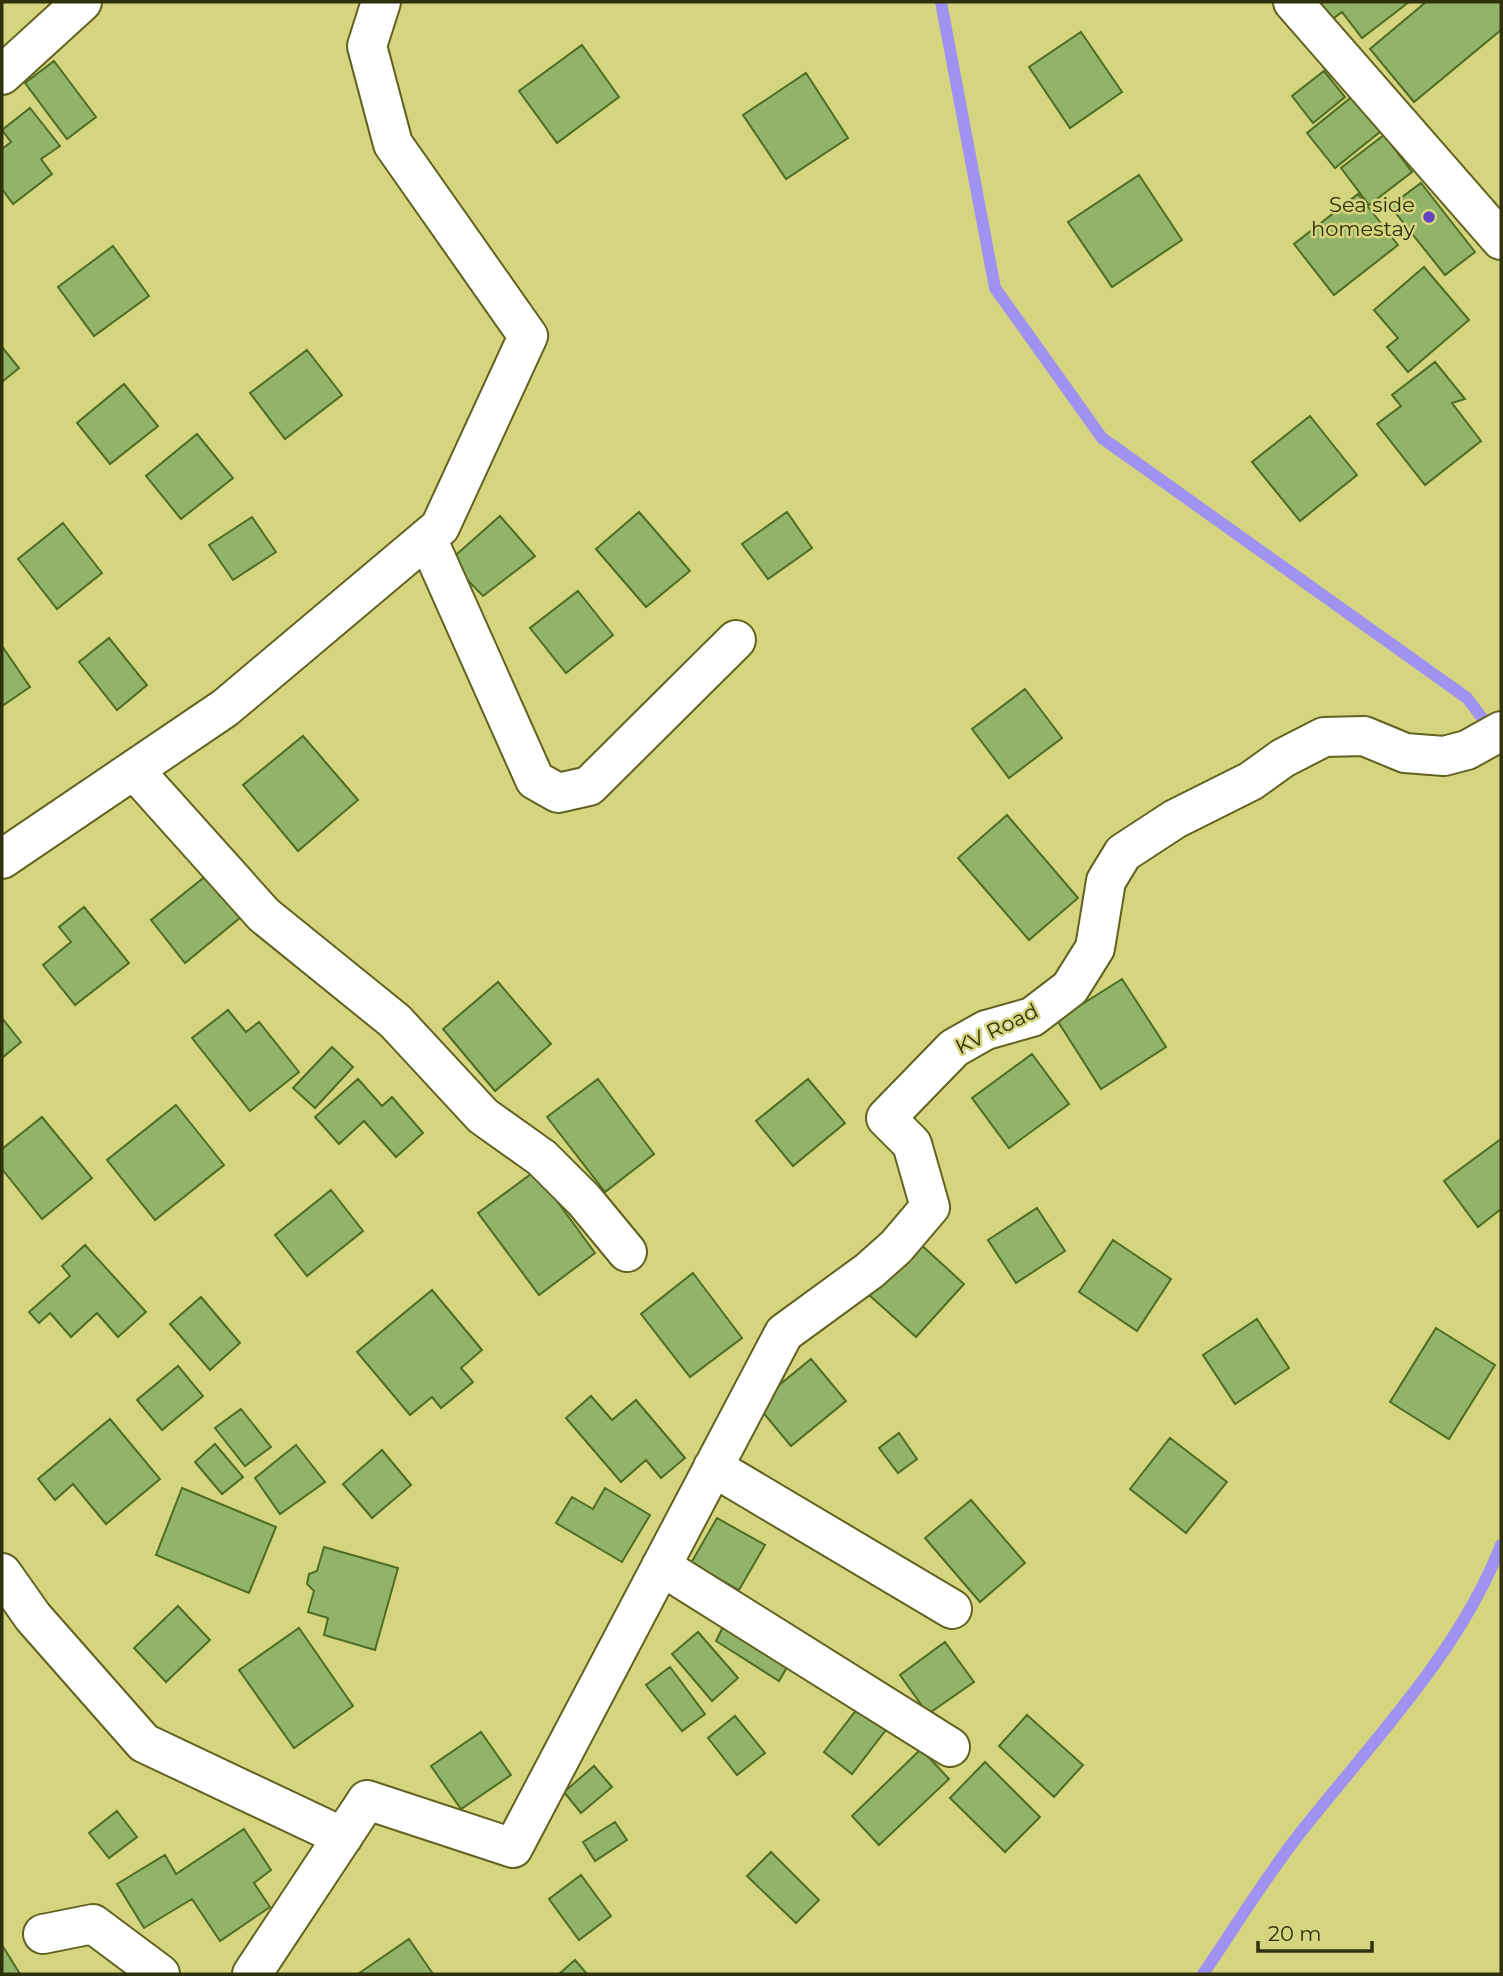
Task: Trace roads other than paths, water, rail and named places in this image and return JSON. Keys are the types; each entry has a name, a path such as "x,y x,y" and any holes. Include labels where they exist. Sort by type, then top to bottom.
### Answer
{"street":[{"path":"2,75 82,2"},
{"path":"2,859 225,708 440,527 528,336 393,144 367,46 381,2"},
{"path":"1293,2 1501,240"},
{"path":"427,538 535,780 558,793 589,786 736,640"},
{"name":"KV Road","path":"713,1467 784,1334 869,1271 896,1247 930,1207 912,1144 886,1118 954,1048 986,1030 1032,1017 1070,988 1095,948 1106,881 1123,853 1175,819 1251,781 1283,758 1324,737 1364,736 1405,753 1444,756 1467,750 1501,732"},
{"path":"134,770 264,915 395,1021 484,1116 542,1158 575,1191 627,1252"},
{"path":"252,1974 367,1800 513,1848 713,1467 952,1609"},
{"path":"661,1566 950,1747"},
{"path":"2,1573 33,1618 144,1743 343,1837"},
{"path":"43,1934 93,1924 160,1974"}],"waterway":[{"path":"941,2 995,288 1102,438 1467,698 1492,731"},
{"path":"1203,1974 1284,1854 1437,1661 1483,1585 1501,1545"}],"place":[{"name":"Sea side homestay","path":"1429,217"}]}
